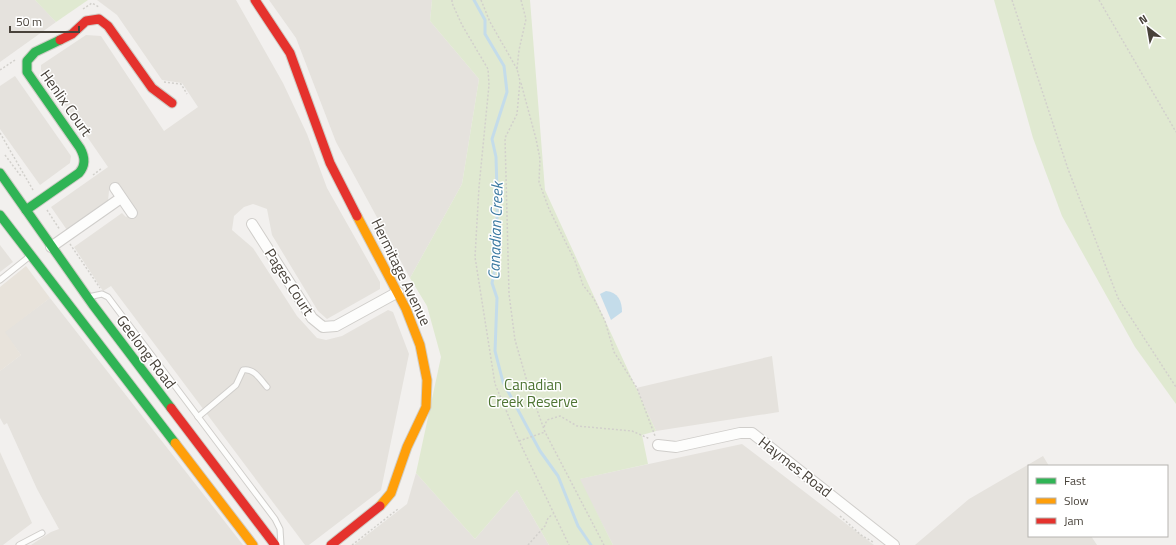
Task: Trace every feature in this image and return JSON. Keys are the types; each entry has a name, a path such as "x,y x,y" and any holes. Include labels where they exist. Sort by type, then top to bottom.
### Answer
{"street":[{"name":"Hermitage Avenue","path":"255,0 288,48 330,163 398,292 423,355 428,384 426,407 407,447 398,478 389,496 376,510 331,545"},
{"name":"Henlix Court","path":"26,210 79,173 85,162 80,148 27,72 27,61 35,52 72,34 86,21 99,19 108,26 152,88 172,103"},
{"name":"Geelong Road","path":"2,180 26,210 87,297 275,545"},
{"path":"115,188 132,213"},
{"path":"51,247 122,198"},
{"path":"0,215 253,545"},
{"name":"Pages Court","path":"252,224 312,318 322,327 328,328 336,326 398,292"},
{"name":"Haymes Road","path":"658,445 676,447 740,433 752,433 894,545"}],"lane":[{"path":"0,280 31,256"},
{"path":"87,297 100,294 107,296 274,519 280,529 281,545"},
{"path":"198,417 236,385 243,370 249,369 254,372 267,387"},
{"path":"20,545 42,533"}],"path":[{"path":"452,0 452,4 462,25 488,69 489,85 479,187 475,257 495,384 519,441 569,545"},
{"path":"481,0 490,22 518,69"},
{"path":"521,0 526,19 519,50 518,69 540,159 539,182 549,209 575,261 584,285 594,299 602,316 614,352 637,388 658,445"},
{"path":"1012,0 1068,169 1118,298 1176,386"},
{"path":"1099,0 1176,132"},
{"path":"82,10 92,3 104,11"},
{"path":"0,70 20,57"},
{"path":"161,81 180,84 188,94"},
{"path":"520,81 517,114 505,138 509,294 515,340 528,384 545,432 604,545"},
{"path":"0,133 23,174 20,175 5,155"},
{"path":"66,237 102,291"},
{"path":"544,428 547,420 560,416 577,426 632,431 649,438"},
{"path":"519,441 545,432"},
{"path":"352,545 398,509"},
{"path":"528,545 544,526 548,518 553,514"}],"shaded area":[{"path":"0,0 35,0 56,22 0,62"},
{"path":"97,0 236,0 283,83 307,134 327,188 380,282 380,289 327,319 318,311 272,235 267,209 253,204 244,207 234,216 232,230 253,248 297,316 317,338 326,340 342,336 388,310 393,312 409,354 381,490 309,545 305,545 111,286 103,291 74,247 122,213 126,217 135,210 118,184 109,191 108,201 67,230 51,207 108,167 41,70 41,65 86,35 101,36 164,131 198,107 182,83 162,80 117,15"},
{"path":"269,0 432,0 430,21 479,79 462,184 410,278 336,142 296,38"},
{"path":"15,76 71,156 70,163 40,185 0,129 0,86"},
{"path":"0,245 13,262 0,272"},
{"path":"26,266 50,298 5,332 21,355 0,371 0,287"},
{"path":"50,298 243,545 31,545 51,532 59,529 37,489 7,423 4,425 0,418 0,371 21,355 4,332"},
{"path":"772,356 779,412 656,431 636,388"},
{"path":"742,444 874,545 613,545 579,479"},
{"path":"0,452 32,523 3,545 0,545"},
{"path":"1043,456 1048,465 1028,465 1028,537 1092,537 1097,545 915,545 969,499"},
{"path":"416,473 475,539 517,490 549,545 354,545 407,504"}],"green space":[{"path":"35,0 88,0 56,22"},
{"name":"Canadian Creek Reserve","path":"432,0 530,0 545,190 656,431 642,435 648,464 580,479 613,545 549,545 517,490 475,539 416,473 441,357 427,306 410,278 462,184 479,79 430,21"},
{"path":"994,0 1176,0 1176,404 1135,347 1062,216 1033,138"}],"water":[{"path":"606,291 614,293 621,304 622,312 611,320 600,294"}],"waterway":[{"name":"Canadian Creek","path":"474,0 485,20 485,34 504,66 507,92 492,139 496,157 497,191 497,259 492,283 497,298 495,351 503,382 540,451 558,476 578,526 591,545"}],"traffic: fast":[{"path":"26,210 79,173 84,164 84,158 80,148 27,72 27,61 35,52 60,40"},
{"path":"0,173 93,305 171,408"},
{"path":"0,215 175,443"}],"traffic: slow":[{"path":"357,216 406,309 420,345 427,380 426,407 407,447 391,493 380,506"},
{"path":"175,443 253,545"}],"traffic: jam":[{"path":"255,0 290,53 330,163 357,216"},
{"path":"60,40 72,34 86,21 99,19 108,26 152,88 172,103"},
{"path":"171,408 275,545"},
{"path":"331,545 380,506"}]}
